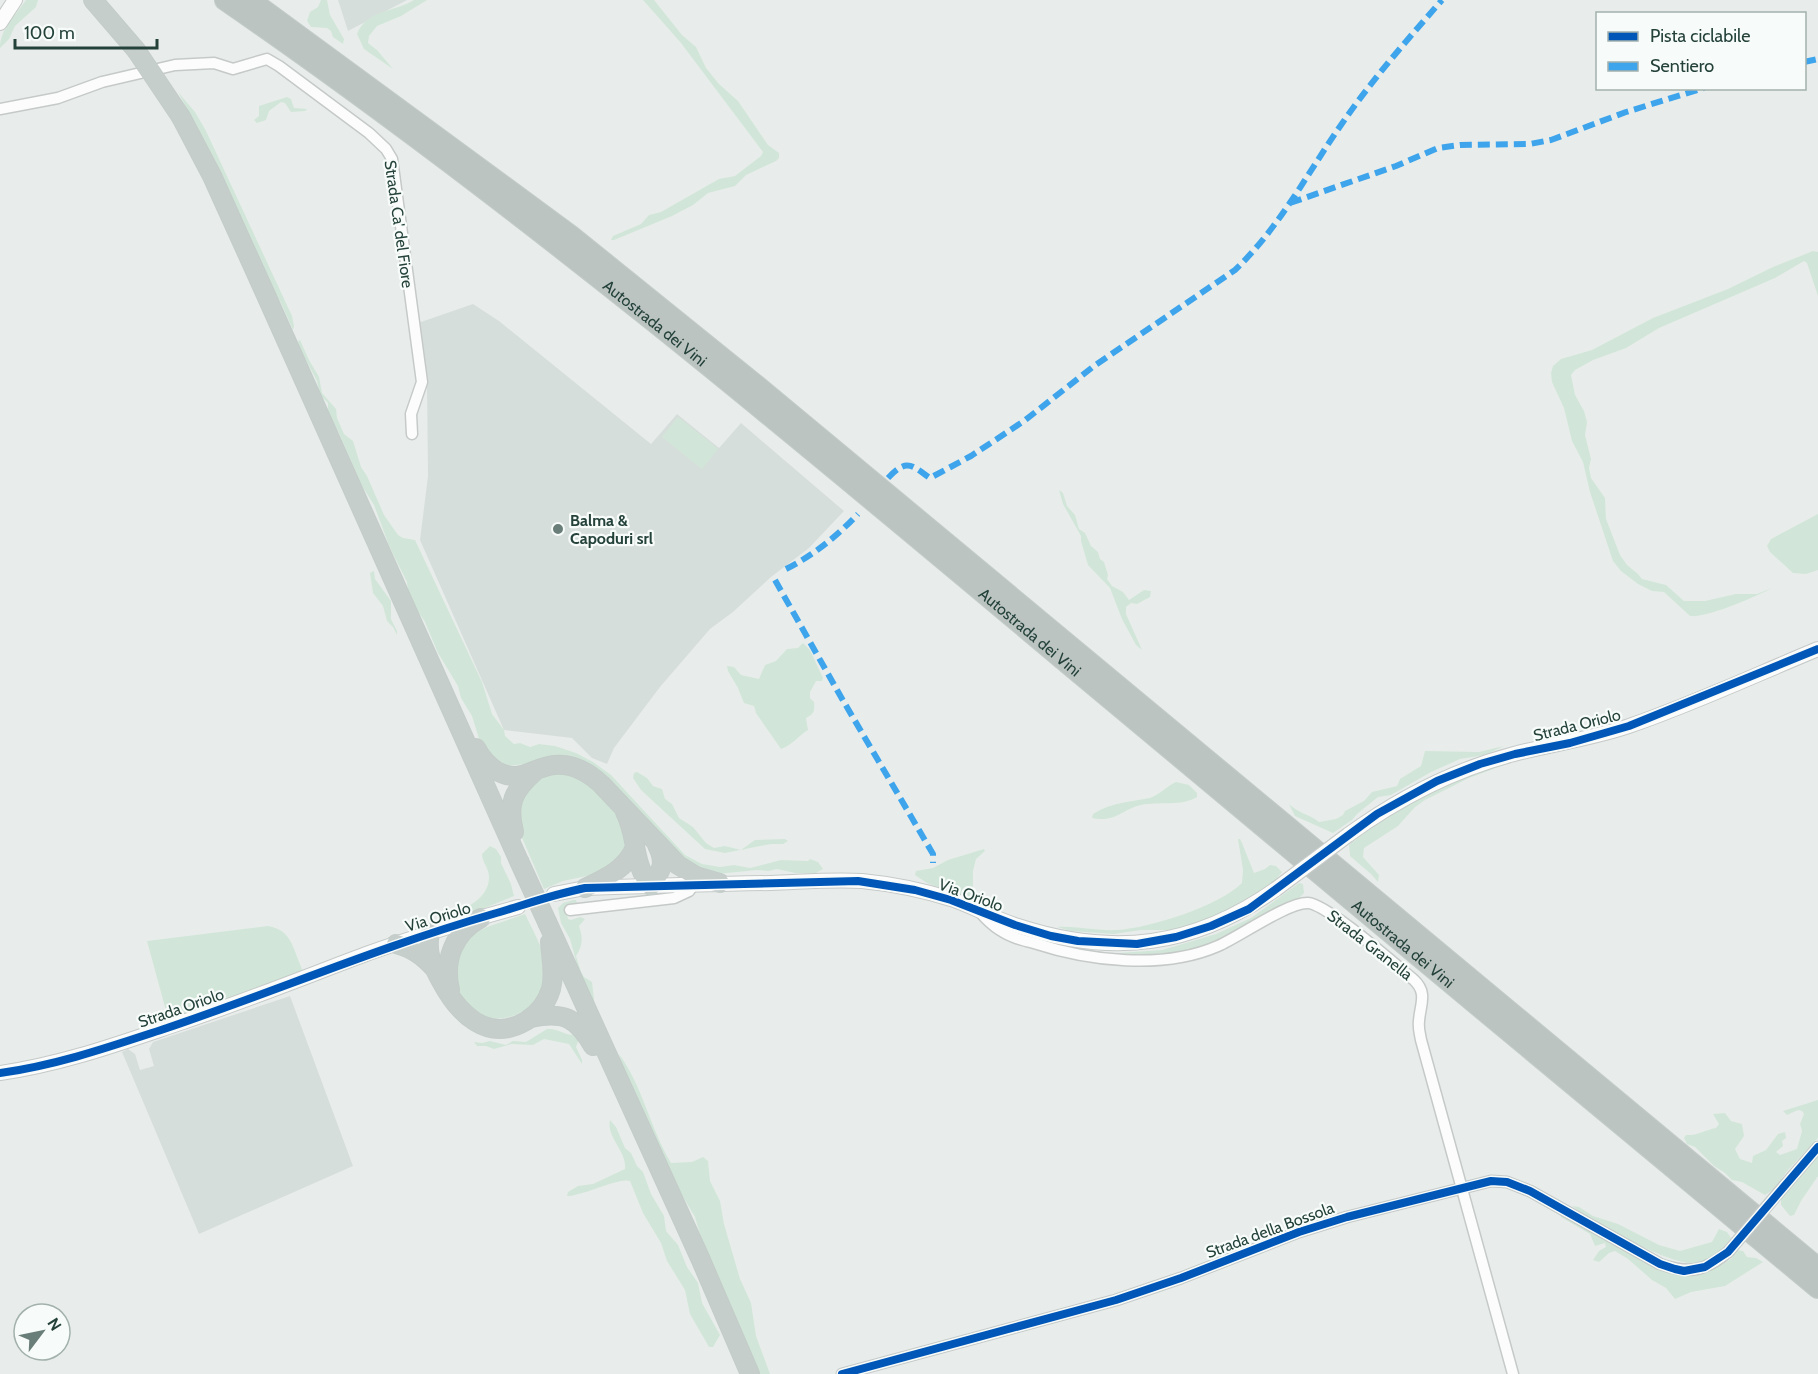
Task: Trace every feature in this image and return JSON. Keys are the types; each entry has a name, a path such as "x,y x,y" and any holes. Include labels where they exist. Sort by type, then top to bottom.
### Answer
{"highway":[{"path":"93,0 136,50 182,117 212,176 548,924 553,946 553,975 551,988 540,1009 531,1018 508,1028 488,1027 470,1019 460,1011 453,1000 441,964 443,948 430,933"},
{"name":"Autostrada dei Vini","path":"225,0 455,167 668,333 887,512 1818,1288"},
{"name":"Autostrada dei Vini","path":"250,0 570,235 762,390 1818,1268"},
{"path":"462,735 473,741 485,762 494,770 511,776 556,765 580,770 595,779 685,870 705,880 720,883"},
{"path":"519,861 510,808 516,791 535,771"},
{"path":"619,803 631,827 641,873 651,886 660,874 663,865 662,854 656,842"},
{"path":"585,888 609,876 624,864 634,847"},
{"path":"441,964 462,931 470,923 481,918"},
{"path":"396,944 410,948 441,964"},
{"path":"553,946 700,1258 750,1374"},
{"path":"531,1018 546,1015 568,1018 578,1024 598,1056 609,1061"}],"street":[{"path":"0,23 15,0"},
{"name":"Strada Ca' del Fiore","path":"0,109 58,98 102,82 175,65 214,63 233,69 267,59 369,133 386,149 392,159 422,382 411,414 412,434"},
{"name":"Strada Oriolo","path":"1348,835 1399,800 1460,771 1515,754 1570,743 1629,726 1818,649"},
{"name":"Via Oriolo","path":"554,894 585,888 858,881 915,890 951,900 1015,925 1051,936 1104,943 1137,944 1176,937 1211,926 1249,909 1348,835"},
{"path":"570,910 674,898 688,891 694,884"},
{"name":"Strada Granella","path":"977,909 990,923 1012,936 1048,948 1088,956 1128,960 1174,958 1215,947 1290,907 1308,903 1327,910 1406,973 1422,989 1423,998 1418,1027 1513,1374"},
{"name":"Via Oriolo","path":"366,954 518,907"},
{"name":"Strada Oriolo","path":"0,1073 71,1059 112,1046 234,1005 366,954"},
{"name":"Strada della Bossola","path":"842,1374 1116,1300 1347,1217 1463,1187 1498,1181 1516,1184 1660,1264 1684,1271 1705,1267 1728,1252 1818,1147"}],"shaded area":[{"path":"338,0 407,0 348,31"},
{"path":"473,304 499,321 651,444 677,414 719,448 741,423 844,511 809,548 710,629 660,687 614,748 607,764 592,758 572,738 504,730 420,540 428,476 427,386 418,323"},
{"path":"290,996 353,1166 199,1234 122,1052 128,1049 135,1054 140,1070 154,1066 149,1049 153,1042"}],"green space":[{"path":"26,0 38,0 36,7 15,26 9,39 0,48 9,22"},
{"path":"321,0 327,0 330,15 344,39 343,44 333,37 327,28 311,27 307,21 310,12 318,7"},
{"path":"414,0 427,0 401,16 377,26 369,36 368,43 393,69 364,49 357,34 367,20"},
{"path":"643,0 654,0 682,35 696,47 706,68 719,84 738,101 768,145 779,153 779,158 746,175 735,186 708,193 693,205 672,216 611,240 613,236 641,224 649,215 661,212 719,179 735,176 763,152 681,43"},
{"path":"178,92 195,112 206,131 292,316 293,330 271,287 212,155"},
{"path":"287,97 291,99 294,108 307,109 291,112 285,103 281,102 269,111 266,120 257,123 254,120 259,116 259,106"},
{"path":"1813,251 1818,252 1818,296 1807,263 1804,261 1775,278 1659,328 1626,348 1593,360 1575,370 1571,375 1575,395 1587,422 1585,435 1591,459 1589,468 1591,478 1605,498 1606,519 1620,555 1627,565 1642,579 1666,585 1684,601 1705,601 1736,594 1757,594 1772,588 1708,614 1690,616 1664,592 1652,591 1638,584 1621,571 1613,561 1590,492 1583,462 1572,441 1564,408 1552,382 1553,366 1561,359 1592,350 1653,318 1728,289"},
{"path":"300,340 319,377 322,393 336,409 344,434 353,441 361,467 384,515 398,535 415,540 482,682 492,714 504,730 505,736 514,744 520,743 530,747 539,744 555,746 593,762 611,775 685,855 702,864 750,868 781,860 808,861 810,859 818,862 823,869 816,873 795,873 777,869 717,874 690,865 587,763 566,756 553,756 524,764 500,765 482,748 472,716 461,698 458,686 438,653 425,622 415,607 407,582 390,548 374,505 362,486 330,418 328,403 320,395 317,381 299,347 298,341"},
{"path":"678,417 718,449 702,469 662,437"},
{"path":"1059,490 1063,493 1067,506 1075,515 1079,529 1085,533 1091,546 1104,562 1107,579 1112,586 1123,592 1129,600 1144,590 1151,591 1150,597 1126,607 1126,614 1142,650 1136,645 1122,619 1110,588 1088,565 1081,536 1063,504"},
{"path":"1818,514 1818,570 1806,574 1793,573 1770,552 1767,546 1771,539"},
{"path":"374,571 375,579 391,601 391,619 397,635 387,621 383,606 373,593 370,573"},
{"path":"803,643 810,650 823,678 822,681 816,681 810,692 814,708 812,714 806,718 808,730 781,749 756,713 754,706 744,703 727,666 734,667 741,675 759,679 765,665 776,661 787,649 798,648"},
{"path":"1504,746 1485,755 1460,759 1431,772 1391,795 1378,797 1333,833 1295,816 1289,804 1319,822 1336,819 1345,811 1364,801 1372,792 1397,786 1400,779 1421,766 1425,751 1479,752"},
{"path":"1520,759 1469,778 1425,800 1415,807 1398,826 1364,848 1363,857 1379,875 1378,882 1350,856 1349,845 1351,843 1421,796 1492,766"},
{"path":"637,772 647,778 653,786 662,789 665,799 672,804 679,818 693,827 706,843 714,848 725,846 741,850 725,853 705,849 641,790 633,778 634,773"},
{"path":"553,773 568,773 582,779 621,816 627,845 622,857 601,873 563,881 544,889 520,833 518,801 539,777"},
{"path":"1176,782 1189,785 1197,793 1197,797 1177,803 1141,805 1107,819 1092,818 1093,814 1107,807 1153,797"},
{"path":"785,839 788,841 783,844 741,850 755,840"},
{"path":"1238,839 1242,843 1254,873 1270,865 1276,866 1282,872 1274,882 1224,913 1175,930 1141,930 1114,934 1071,931 1057,927 1110,930 1131,928 1165,920 1217,900 1242,883 1243,870"},
{"path":"490,846 496,849 501,857 501,863 514,896 482,909 443,920 439,919 463,909 484,893 489,877 482,854"},
{"path":"984,849 985,851 976,859 973,871 973,896 970,899 927,883 915,875 916,871 933,868 948,860"},
{"path":"1299,883 1303,884 1304,893 1299,898 1223,938 1184,952 1137,955 1105,954 1162,950 1216,934 1251,918"},
{"path":"573,900 577,903 566,910 568,919 580,917 585,919 579,926 582,941 576,956 584,977 592,982 596,1017 581,979 570,939 561,923 558,908 563,903"},
{"path":"525,914 540,945 545,962 546,979 543,989 531,1006 513,1016 492,1018 479,1015 460,1000 452,965 467,937 487,927"},
{"path":"268,926 276,928 287,936 294,948 301,972 233,999 168,1018 147,941"},
{"path":"547,1029 575,1035 579,1039 576,1047 582,1064 569,1044 544,1039 533,1045 512,1044 494,1049 477,1046 474,1042 490,1041 506,1045 513,1041 526,1042"},
{"path":"619,1054 634,1080 671,1163 692,1162 703,1157 708,1161 710,1181 720,1201 724,1224 740,1279 751,1303 756,1336 770,1374 758,1374 701,1238 695,1217 669,1173 628,1085"},
{"path":"1818,1100 1818,1138 1788,1170 1774,1189 1765,1195 1742,1182 1732,1180 1695,1147 1687,1144 1684,1138 1686,1135 1694,1135 1716,1128 1719,1124 1713,1114 1725,1113 1731,1121 1742,1124 1744,1136 1735,1149 1740,1159 1752,1163 1753,1156 1766,1150 1778,1134 1785,1132 1786,1138 1782,1141 1783,1146 1776,1152 1780,1155 1797,1149 1802,1131 1800,1124 1804,1114 1798,1110 1787,1115 1783,1111"},
{"path":"610,1120 616,1127 625,1148 643,1172 651,1194 664,1216 666,1231 678,1245 687,1267 698,1283 702,1303 720,1335 713,1347 709,1347 690,1314 685,1290 667,1261 661,1243 643,1213 630,1181 625,1180 567,1196 568,1192 578,1186 593,1184 625,1169 623,1156 611,1133"},
{"path":"1818,1154 1818,1176 1794,1215 1790,1216 1781,1205 1781,1199"},
{"path":"1572,1206 1618,1224 1659,1245 1680,1251 1712,1242 1719,1229 1727,1232 1731,1238 1713,1257 1698,1263 1686,1263 1634,1242"},
{"path":"1559,1213 1629,1253 1668,1271 1698,1275 1731,1259 1737,1250 1743,1251 1747,1257 1763,1262 1725,1286 1691,1292 1675,1299 1666,1288 1615,1251 1599,1262 1593,1260 1599,1251 1606,1247 1605,1243 1595,1246 1590,1234 1561,1217"}],"marked path":[{"path":"888,478 905,466 913,467 930,478 971,456 1024,421 1094,366 1235,270 1279,219 1365,93 1442,0"},
{"path":"1806,62 1818,59"},
{"path":"1290,203 1396,166 1438,148 1460,145 1530,144 1551,140 1626,112 1698,90"},
{"path":"786,569 825,544 858,514"},
{"path":"775,580 933,854 933,863"}],"cycle path":[{"path":"0,1073 22,1070 105,1048 208,1014 411,940 585,888 858,881 915,890 951,900 1015,925 1051,936 1078,941 1137,944 1176,937 1211,926 1249,909 1377,814 1437,781 1480,764 1570,743 1629,726 1818,649"},
{"path":"842,1374 1116,1300 1181,1278 1299,1232 1347,1217 1491,1181 1507,1182 1530,1191 1660,1264 1684,1271 1705,1267 1728,1252 1818,1147"}],"place":[{"name":"Balma & Capoduri srl","path":"558,529"}]}
